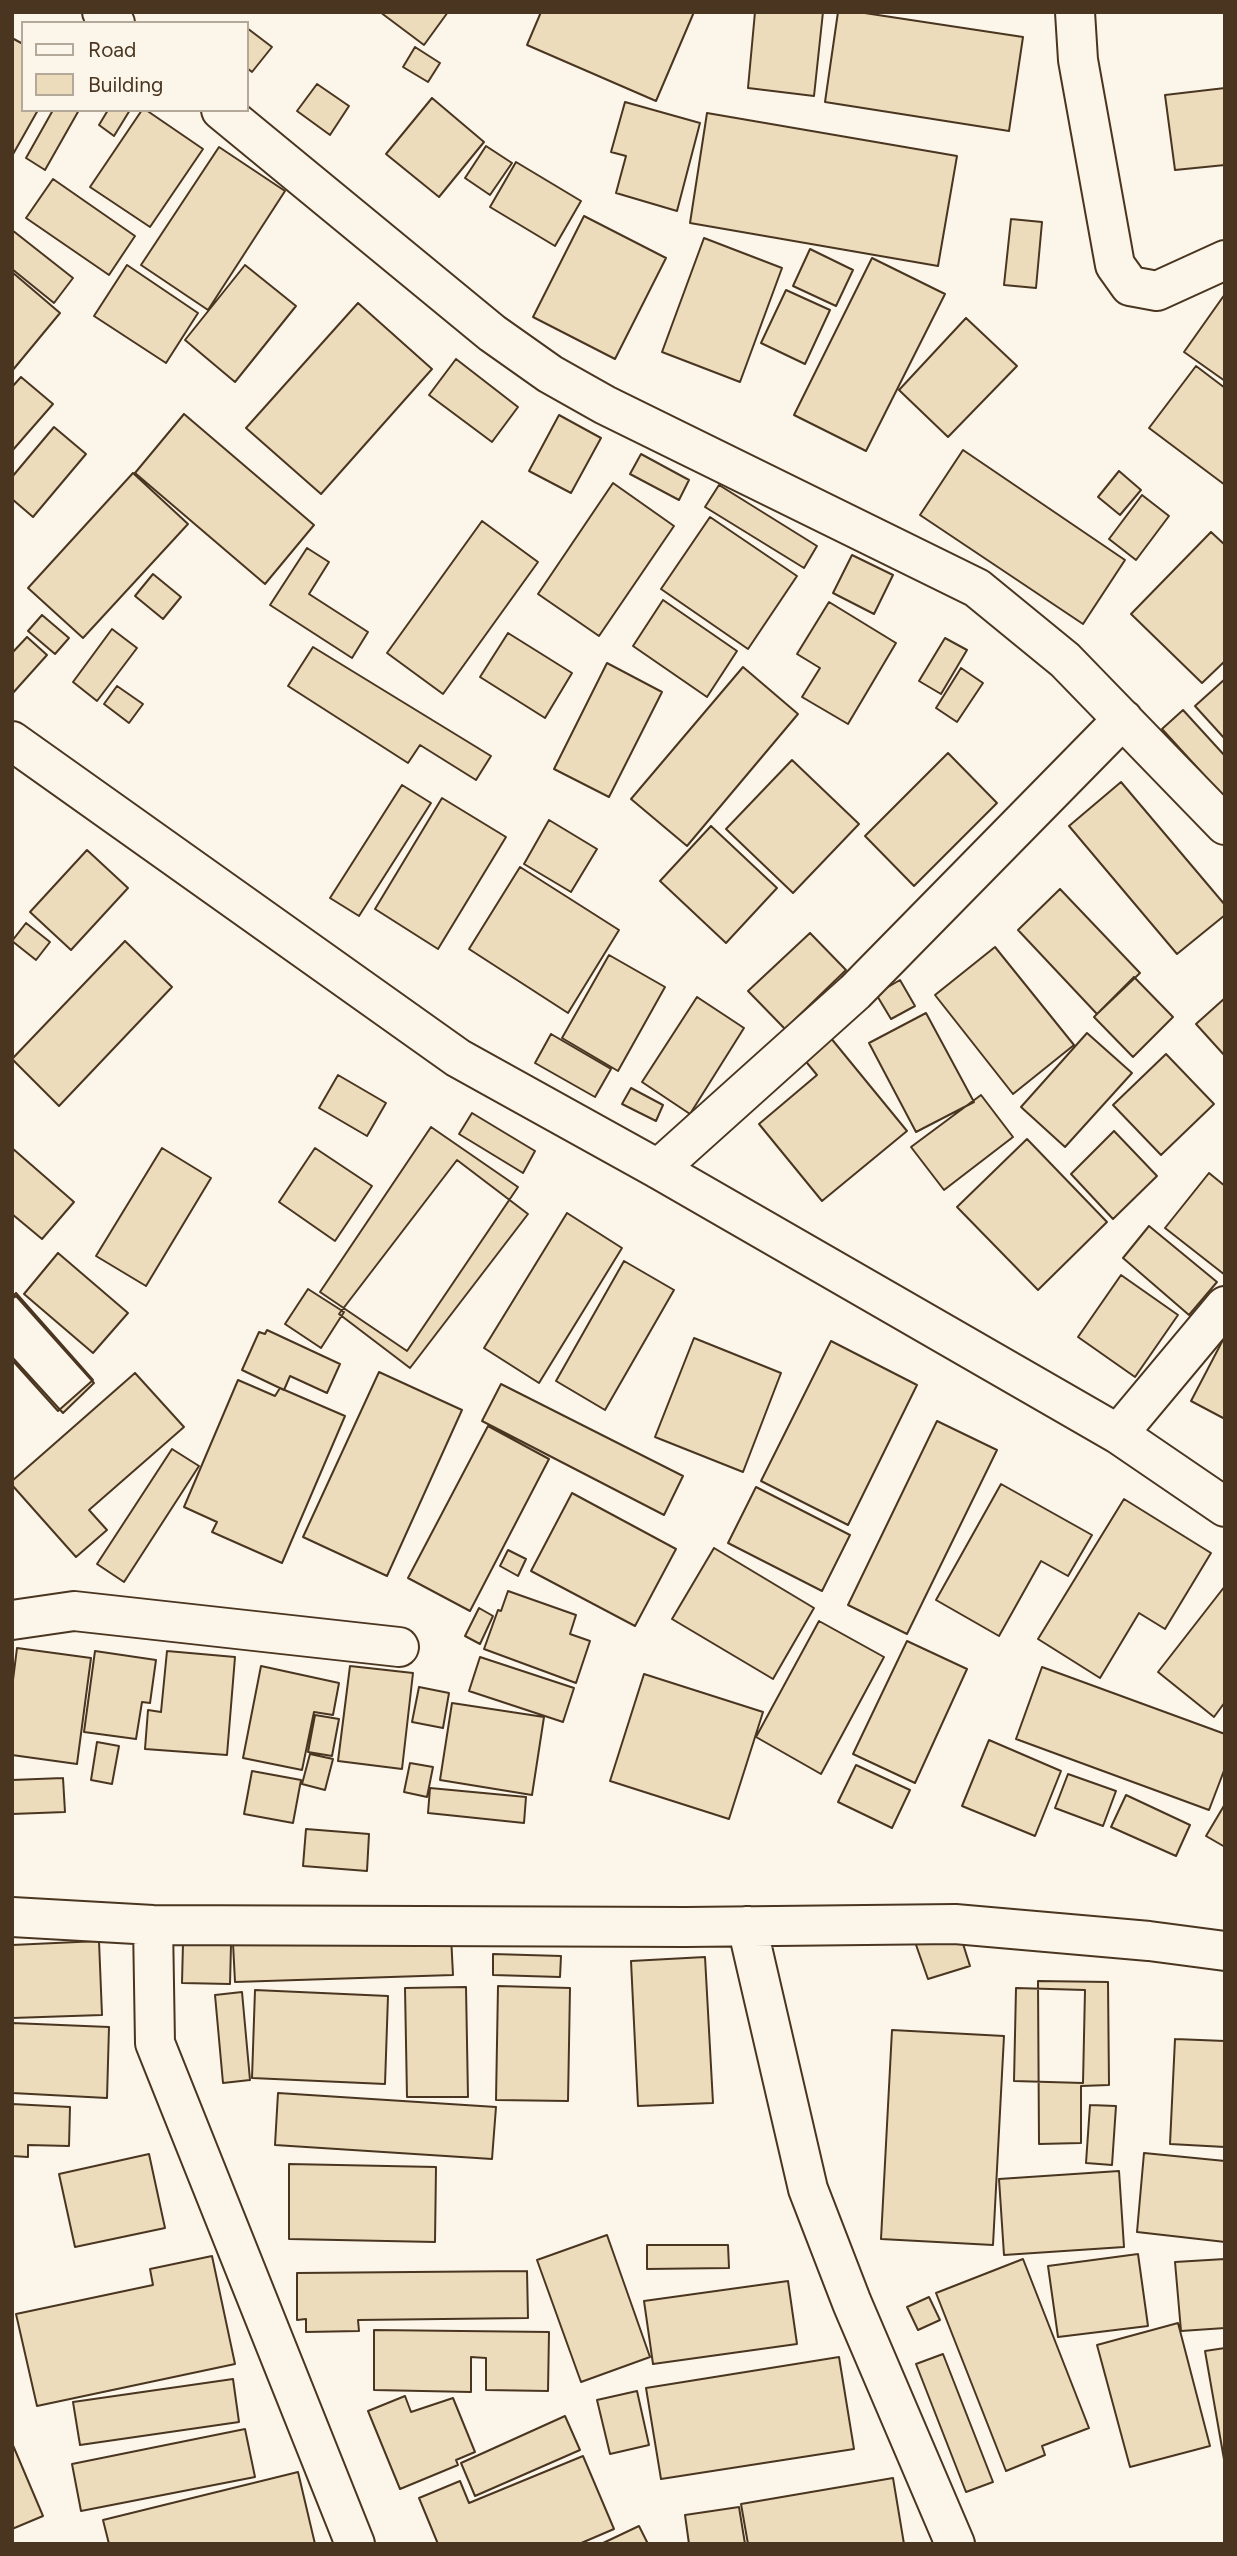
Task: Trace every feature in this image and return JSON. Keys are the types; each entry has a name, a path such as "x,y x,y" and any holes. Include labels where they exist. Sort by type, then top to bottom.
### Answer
{"street":[{"path":"1075,12 1078,60 1115,265 1130,286 1157,291 1225,260"},
{"path":"223,112 492,333 550,374 605,405 977,588 1065,660 1225,825"},
{"path":"657,1169 855,992 1123,719"},
{"path":"12,741 458,1058 1118,1434 1225,1507"},
{"path":"1118,1434 1225,1306"},
{"path":"12,1620 74,1611 399,1647"},
{"path":"12,1917 153,1925 955,1924 1149,1941 1225,1951"},
{"path":"153,1925 155,2043 355,2544"},
{"path":"747,1926 808,2189 852,2303 956,2544"}],"building":[{"path":"380,12 448,12 424,45"},
{"path":"541,12 694,12 656,101 527,45"},
{"path":"755,12 823,12 814,96 748,88"},
{"path":"838,12 858,12 1023,37 1009,131 825,102"},
{"path":"248,29 272,47 252,72 248,69"},
{"path":"12,38 21,43 21,112 37,112 12,156"},
{"path":"415,47 440,63 428,82 403,67"},
{"path":"317,84 349,106 330,135 297,111"},
{"path":"1225,88 1225,165 1175,170 1165,95"},
{"path":"432,98 484,142 439,197 386,154"},
{"path":"625,102 700,123 677,211 616,193 626,156 611,152"},
{"path":"52,112 78,112 45,170 26,158"},
{"path":"107,112 129,112 114,136 99,125"},
{"path":"141,112 149,112 203,149 150,227 90,187"},
{"path":"707,113 957,156 938,266 690,223"},
{"path":"486,146 512,163 490,195 465,178"},
{"path":"219,147 285,191 208,310 141,265"},
{"path":"516,162 581,201 555,246 490,207"},
{"path":"53,179 135,236 109,275 26,218"},
{"path":"584,216 666,258 615,359 533,317"},
{"path":"1011,219 1042,222 1036,288 1004,285"},
{"path":"12,230 73,278 54,303 12,269"},
{"path":"704,238 782,268 740,382 662,352"},
{"path":"810,249 853,270 836,306 793,286"},
{"path":"872,258 945,294 866,451 794,415"},
{"path":"127,265 198,313 166,363 94,316"},
{"path":"245,265 296,306 235,382 185,340"},
{"path":"12,272 60,313 12,371"},
{"path":"786,290 830,310 805,364 761,343"},
{"path":"1225,294 1225,381 1184,352"},
{"path":"358,303 432,369 321,494 246,428"},
{"path":"966,318 1017,366 948,437 899,390"},
{"path":"456,359 518,407 492,442 429,395"},
{"path":"1196,366 1225,388 1225,485 1149,428"},
{"path":"21,377 53,404 12,451 12,387"},
{"path":"184,414 314,525 265,584 135,473"},
{"path":"559,415 601,438 571,493 529,471"},
{"path":"54,427 86,454 33,517 12,499 12,477"},
{"path":"963,450 1125,560 1083,624 920,515"},
{"path":"641,454 689,480 679,500 630,474"},
{"path":"1119,471 1141,490 1120,515 1098,497"},
{"path":"133,473 188,524 83,638 28,588"},
{"path":"613,483 674,526 599,636 538,594"},
{"path":"719,485 817,546 804,568 705,507"},
{"path":"1142,495 1169,516 1136,560 1109,539"},
{"path":"710,517 797,576 748,649 661,589"},
{"path":"482,521 538,562 443,694 387,653"},
{"path":"1211,532 1225,545 1225,661 1202,683 1131,614"},
{"path":"307,548 329,562 309,594 368,632 352,658 270,605"},
{"path":"852,555 893,575 874,614 833,593"},
{"path":"153,574 181,597 163,619 135,596"},
{"path":"663,600 737,651 707,697 633,646"},
{"path":"829,602 896,643 848,724 802,697 820,668 797,654"},
{"path":"42,615 69,638 55,654 28,631"},
{"path":"112,629 137,648 97,701 73,682"},
{"path":"508,633 572,673 545,718 480,677"},
{"path":"27,637 47,655 12,694 12,653"},
{"path":"945,638 967,650 941,694 919,681"},
{"path":"313,647 491,756 476,780 420,745 408,763 288,686"},
{"path":"607,663 662,692 609,797 554,769"},
{"path":"743,667 798,714 687,846 631,799"},
{"path":"961,668 983,683 957,722 936,708"},
{"path":"1225,679 1225,739 1195,706"},
{"path":"117,686 143,704 129,723 104,704"},
{"path":"1183,710 1225,756 1225,798 1162,729"},
{"path":"948,753 997,803 914,886 865,836"},
{"path":"792,760 859,824 793,893 726,829"},
{"path":"1121,782 1225,905 1225,915 1177,954 1069,826"},
{"path":"402,785 431,803 359,916 330,898"},
{"path":"442,798 506,837 438,949 375,909"},
{"path":"549,820 597,849 571,892 524,864"},
{"path":"711,826 777,888 726,943 660,881"},
{"path":"87,850 128,888 71,950 30,912"},
{"path":"520,867 619,930 568,1013 469,949"},
{"path":"1060,889 1140,973 1097,1014 1018,930"},
{"path":"26,923 50,942 36,960 12,941"},
{"path":"810,933 846,970 785,1029 748,991"},
{"path":"125,941 172,987 59,1106 12,1059"},
{"path":"995,947 1074,1045 1013,1094 935,995"},
{"path":"609,955 665,987 618,1071 562,1038"},
{"path":"1134,977 1173,1017 1133,1057 1094,1017"},
{"path":"900,980 915,1006 891,1019 876,994"},
{"path":"697,997 744,1028 690,1114 642,1082"},
{"path":"1225,998 1225,1056 1196,1024"},
{"path":"926,1013 974,1102 916,1132 869,1043"},
{"path":"1087,1033 1132,1073 1065,1147 1021,1107"},
{"path":"551,1034 611,1069 595,1097 535,1063"},
{"path":"830,1037 907,1131 822,1201 759,1124 817,1075 803,1058"},
{"path":"1166,1054 1214,1104 1161,1155 1113,1105"},
{"path":"338,1075 386,1103 367,1136 319,1108"},
{"path":"631,1088 663,1105 656,1121 622,1104"},
{"path":"981,1095 1013,1137 944,1190 911,1147"},
{"path":"472,1113 535,1151 523,1173 459,1134"},
{"path":"431,1127 518,1187 407,1351 320,1292"},
{"path":"1114,1131 1157,1176 1113,1219 1071,1174"},
{"path":"1027,1139 1107,1222 1038,1290 957,1207"},
{"path":"12,1148 74,1202 42,1239 12,1214"},
{"path":"162,1148 211,1178 146,1286 96,1256"},
{"path":"315,1148 372,1186 335,1241 279,1202"},
{"path":"457,1160 528,1214 410,1368 339,1314"},
{"path":"1209,1173 1225,1186 1225,1275 1165,1228"},
{"path":"567,1213 622,1248 539,1383 484,1348"},
{"path":"1149,1226 1217,1282 1189,1315 1123,1258"},
{"path":"58,1253 128,1313 93,1353 24,1294"},
{"path":"624,1261 674,1290 605,1410 556,1381"},
{"path":"1121,1275 1178,1315 1135,1377 1078,1337"},
{"path":"308,1289 344,1312 321,1348 285,1324"},
{"path":"16,1293 93,1380 58,1411 12,1360 12,1297"},
{"path":"16,1296 94,1383 63,1413 12,1357 12,1299"},
{"path":"267,1330 340,1364 327,1393 290,1376 284,1390 242,1370 259,1332 265,1334"},
{"path":"1225,1336 1225,1419 1191,1401"},
{"path":"694,1338 781,1373 743,1472 655,1437"},
{"path":"831,1341 917,1385 848,1525 761,1481"},
{"path":"379,1372 462,1410 387,1576 303,1537"},
{"path":"135,1373 184,1427 89,1510 107,1530 76,1557 12,1485 12,1481"},
{"path":"238,1380 275,1396 280,1388 345,1416 282,1563 212,1532 217,1522 184,1507"},
{"path":"501,1384 683,1476 664,1515 482,1421"},
{"path":"937,1421 997,1450 907,1634 848,1605"},
{"path":"488,1426 549,1459 470,1611 408,1578"},
{"path":"172,1449 199,1466 124,1582 97,1564"},
{"path":"1001,1484 1092,1535 1068,1576 1041,1561 999,1636 936,1600"},
{"path":"756,1487 850,1535 822,1591 728,1543"},
{"path":"572,1493 676,1549 635,1626 531,1571"},
{"path":"1124,1499 1211,1553 1165,1629 1139,1613 1100,1678 1038,1639"},
{"path":"714,1548 814,1608 773,1679 672,1619"},
{"path":"508,1550 526,1559 518,1576 500,1566"},
{"path":"1225,1586 1225,1702 1214,1717 1158,1672"},
{"path":"508,1591 576,1615 570,1634 590,1641 576,1683 484,1649"},
{"path":"479,1608 493,1616 480,1644 465,1636"},
{"path":"819,1621 884,1657 821,1774 756,1737"},
{"path":"907,1641 967,1669 915,1783 853,1754"},
{"path":"17,1648 91,1658 77,1764 12,1755 12,1688"},
{"path":"95,1651 156,1660 150,1703 142,1702 136,1739 84,1732"},
{"path":"167,1651 235,1657 227,1755 145,1749 148,1710 161,1712"},
{"path":"480,1657 574,1688 563,1722 469,1691"},
{"path":"261,1666 339,1683 333,1715 314,1712 302,1770 243,1758"},
{"path":"350,1666 413,1673 402,1769 338,1761"},
{"path":"1042,1667 1225,1734 1225,1768 1209,1810 1016,1739"},
{"path":"644,1674 763,1712 729,1819 610,1781"},
{"path":"419,1687 449,1693 443,1728 412,1722"},
{"path":"452,1703 544,1717 532,1795 440,1780"},
{"path":"315,1715 339,1719 332,1756 308,1752"},
{"path":"989,1740 1061,1771 1035,1836 962,1806"},
{"path":"97,1742 119,1746 112,1784 91,1780"},
{"path":"310,1754 333,1759 325,1790 302,1784"},
{"path":"410,1763 433,1767 427,1797 404,1792"},
{"path":"856,1765 910,1790 892,1828 838,1802"},
{"path":"252,1771 301,1780 293,1823 244,1814"},
{"path":"1068,1774 1116,1791 1103,1826 1055,1808"},
{"path":"63,1778 65,1812 12,1814 12,1780"},
{"path":"430,1788 526,1797 524,1823 428,1813"},
{"path":"1126,1795 1190,1825 1176,1856 1111,1827"},
{"path":"1225,1804 1225,1847 1206,1836"},
{"path":"306,1829 369,1834 367,1871 303,1866"},
{"path":"958,1928 970,1966 928,1979 915,1942"},
{"path":"451,1936 453,1975 235,1982 233,1943"},
{"path":"99,1941 102,2015 12,2018 12,1945"},
{"path":"183,1943 231,1945 230,1984 182,1983"},
{"path":"493,1954 561,1956 560,1977 493,1975"},
{"path":"705,1957 713,2103 638,2106 631,1961"},
{"path":"1038,1981 1108,1982 1109,2085 1081,2086 1081,2143 1039,2144"},
{"path":"498,1986 570,1988 568,2101 496,2100"},
{"path":"466,1987 468,2097 407,2097 405,1988"},
{"path":"1016,1988 1085,1990 1083,2083 1014,2081"},
{"path":"255,1990 388,1996 385,2084 252,2078"},
{"path":"242,1992 250,2080 223,2083 215,1995"},
{"path":"12,2023 109,2027 107,2098 12,2093"},
{"path":"892,2030 1004,2036 993,2245 881,2239"},
{"path":"1175,2039 1225,2041 1225,2147 1170,2144"},
{"path":"278,2093 496,2107 492,2159 275,2145"},
{"path":"12,2104 70,2107 69,2146 28,2145 28,2157 12,2156"},
{"path":"1090,2105 1116,2106 1112,2165 1086,2163"},
{"path":"1144,2153 1225,2161 1225,2242 1137,2232"},
{"path":"149,2154 165,2228 75,2247 59,2174"},
{"path":"289,2164 436,2167 435,2242 289,2239"},
{"path":"1119,2171 1124,2247 1004,2255 999,2179"},
{"path":"607,2235 650,2357 581,2382 537,2260"},
{"path":"647,2245 728,2245 729,2268 647,2269"},
{"path":"1138,2254 1148,2326 1058,2337 1048,2266"},
{"path":"212,2256 235,2364 37,2406 16,2314 153,2285 150,2269"},
{"path":"1023,2259 1089,2428 1042,2446 1045,2455 1006,2471 936,2293"},
{"path":"1225,2259 1225,2328 1181,2331 1175,2262"},
{"path":"527,2271 528,2318 358,2320 359,2331 306,2332 306,2319 297,2320 297,2273"},
{"path":"788,2281 797,2344 653,2364 644,2301"},
{"path":"929,2297 940,2320 918,2330 907,2307"},
{"path":"1178,2323 1210,2446 1130,2467 1097,2345"},
{"path":"374,2330 549,2332 548,2391 486,2390 486,2358 471,2357 471,2392 374,2390"},
{"path":"1225,2348 1225,2465 1205,2351"},
{"path":"943,2354 993,2482 966,2492 916,2364"},
{"path":"839,2357 854,2449 661,2479 646,2388"},
{"path":"233,2379 239,2422 80,2445 73,2402"},
{"path":"637,2391 649,2445 610,2454 597,2400"},
{"path":"405,2396 411,2412 453,2398 475,2452 456,2460 458,2465 400,2489 368,2411"},
{"path":"565,2416 580,2450 475,2496 461,2463"},
{"path":"245,2429 255,2477 81,2511 72,2464"},
{"path":"12,2443 43,2516 12,2529"},
{"path":"583,2456 614,2529 579,2544 438,2544 419,2498 460,2481 469,2503"},
{"path":"298,2472 315,2544 109,2544 103,2520"},
{"path":"893,2478 904,2544 748,2544 741,2504"},
{"path":"739,2507 745,2544 689,2544 685,2515"},
{"path":"639,2526 648,2544 601,2544"}]}
